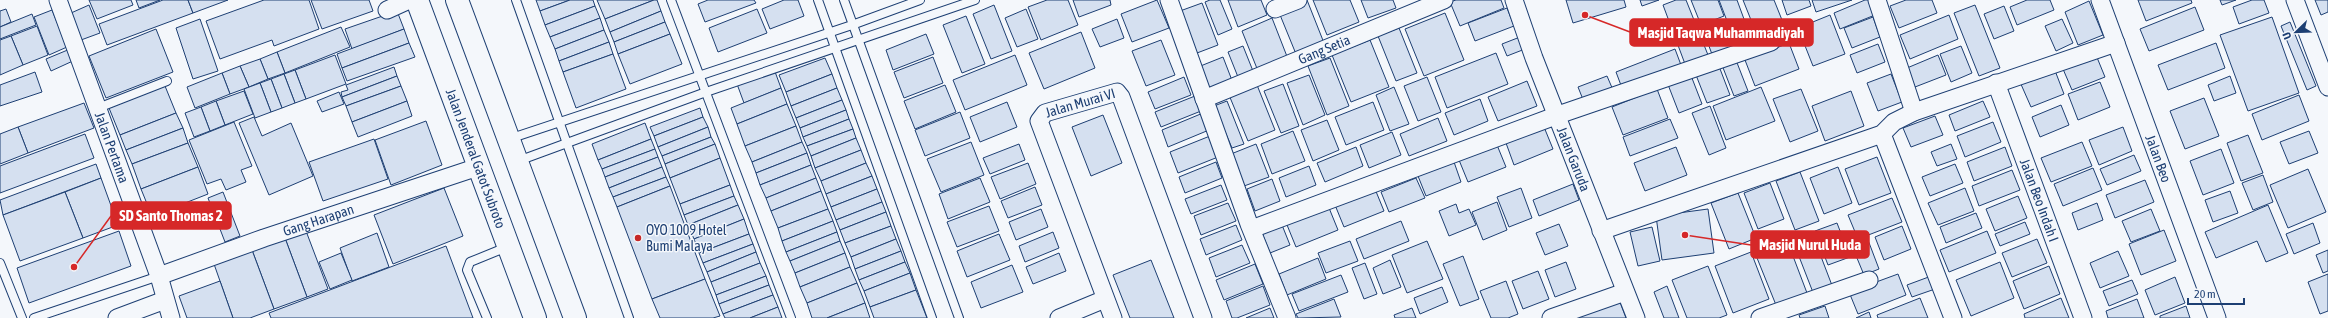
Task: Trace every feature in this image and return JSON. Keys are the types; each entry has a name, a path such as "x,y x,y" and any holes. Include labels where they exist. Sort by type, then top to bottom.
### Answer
{"main road":[{"name":"Jalan Jenderal Gatot Subroto","path":"417,0 535,318"},
{"path":"457,0 575,318"}],"street":[{"name":"Jalan Pertama","path":"58,0 159,276 171,318"},
{"path":"387,10 409,0"},
{"path":"1169,0 1249,224 1287,318"},
{"path":"1275,9 1298,0"},
{"name":"Gang Setia","path":"1204,99 1444,0"},
{"name":"Jalan Garuda","path":"1514,0 1601,231 1636,318"},
{"path":"1877,0 1914,112"},
{"name":"Jalan Beo","path":"2100,0 2217,318"},
{"path":"2296,0 2328,87"},
{"path":"1257,227 1558,115 1771,42"},
{"path":"1601,231 1882,134 1894,122 1914,112 2116,43"},
{"name":"Jalan Beo Indah I","path":"1996,83 2083,318"},
{"name":"Jalan Murai VI","path":"1113,318 1039,121 1045,113 1117,92 1121,97 1203,318"},
{"path":"1882,134 1953,318"},
{"name":"Gang Harapan","path":"159,276 264,238 478,167"},
{"path":"1760,318 1869,280"},
{"path":"1551,318 1625,292"},
{"path":"1059,318 1105,299"},
{"path":"116,318 165,300"}],"lane":[{"path":"516,0 630,318"},
{"path":"672,0 791,318"},
{"path":"818,0 932,318"},
{"path":"844,0 959,318"},
{"path":"508,140 852,25 920,0"},
{"path":"517,161 706,92 975,0"},
{"path":"98,108 167,81"},
{"path":"487,318 467,270 470,262 508,246"},
{"path":"0,263 22,318"},
{"path":"34,318 159,276"}],"building":[{"path":"89,0 131,0 133,5 97,19"},
{"path":"136,0 160,0 139,8"},
{"path":"163,0 188,0 193,13 107,45 99,24"},
{"path":"188,0 228,0 193,13"},
{"path":"264,0 309,0 319,29 274,46 272,40 220,59 206,21"},
{"path":"311,0 369,0 373,11 322,29"},
{"path":"536,0 570,0 540,11"},
{"path":"570,0 593,0 595,6 545,25 540,11"},
{"path":"597,0 654,0 605,19"},
{"path":"657,0 661,11 610,32 605,19"},
{"path":"708,0 754,0 756,3 705,22 698,4"},
{"path":"784,0 798,0 804,16 770,29 762,9"},
{"path":"1047,0 1068,0 1078,25 1041,40 1028,7"},
{"path":"1073,0 1110,0 1111,5 1079,17"},
{"path":"1157,0 1169,28 1132,42 1121,14"},
{"path":"1210,0 1220,0 1232,29 1218,35 1205,2"},
{"path":"1228,0 1261,0 1267,15 1238,27"},
{"path":"1302,0 1307,0 1324,43 1296,54 1278,10"},
{"path":"1313,0 1350,0 1359,22 1327,35"},
{"path":"1361,0 1393,0 1396,8 1368,18"},
{"path":"1456,0 1501,0 1504,8 1460,26 1450,2"},
{"path":"1566,0 1624,0 1626,7 1573,23"},
{"path":"1640,0 1659,0 1642,6"},
{"path":"1676,0 1686,0 1708,55 1685,64 1663,5"},
{"path":"1691,0 1718,0 1724,16 1701,25"},
{"path":"1719,0 1737,0 1752,41 1737,47"},
{"path":"1743,0 1774,0 1784,25 1757,35"},
{"path":"1782,0 1809,0 1811,6 1787,15"},
{"path":"1812,0 1852,0 1816,12"},
{"path":"1865,0 1875,0 1880,13 1840,29 1834,13"},
{"path":"1906,0 1932,0 1937,13 1899,28 1890,6"},
{"path":"2027,0 2050,0 2054,10 2017,25 2010,7"},
{"path":"2138,0 2191,0 2192,3 2146,21"},
{"path":"2220,0 2236,0 2222,5"},
{"path":"2252,0 2264,0 2269,13 2239,24 2233,7"},
{"path":"2315,0 2328,0 2328,12 2321,15"},
{"path":"2089,1 2103,35 2078,45 2065,12"},
{"path":"1202,3 1218,45 1197,53 1180,11"},
{"path":"89,5 100,33 81,40 71,13"},
{"path":"994,5 1012,51 991,59 973,14"},
{"path":"1975,5 2000,68 1979,76 1954,13"},
{"path":"595,6 600,18 550,37 545,25"},
{"path":"2004,6 2014,31 1994,39 1984,14"},
{"path":"2195,7 2204,30 2149,51 2140,29"},
{"path":"1507,8 1514,26 1475,41 1468,23"},
{"path":"6,9 11,22 0,27 0,11"},
{"path":"757,9 767,33 718,52 709,28"},
{"path":"1026,9 1038,39 1017,47 1005,18"},
{"path":"52,10 67,47 49,55 34,17"},
{"path":"397,11 404,29 352,49 345,29"},
{"path":"661,11 665,22 614,42 610,32"},
{"path":"1445,13 1464,60 1424,76 1405,29"},
{"path":"32,14 36,25 0,39 0,27"},
{"path":"1830,15 1845,54 1813,66 1798,28"},
{"path":"1949,15 1958,39 1910,59 1900,35"},
{"path":"966,16 985,64 962,73 943,25"},
{"path":"1873,17 1880,37 1852,48 1844,28"},
{"path":"2272,17 2299,93 2248,111 2220,35"},
{"path":"600,18 604,30 555,49 550,37"},
{"path":"1272,18 1288,59 1258,71 1242,31"},
{"path":"200,19 218,71 193,79 176,28"},
{"path":"1117,19 1124,38 1100,47 1092,29"},
{"path":"2062,19 2073,43 2056,51 2045,26"},
{"path":"665,22 670,34 618,54 614,42"},
{"path":"2290,22 2316,86 2307,90 2281,26"},
{"path":"37,26 48,55 23,65 11,36"},
{"path":"341,27 350,47 285,73 277,52"},
{"path":"1399,28 1417,73 1396,81 1378,36"},
{"path":"156,29 173,72 106,98 89,56"},
{"path":"404,29 409,43 342,68 337,54"},
{"path":"604,30 609,42 559,61 555,49"},
{"path":"1726,30 1733,49 1713,57 1706,38"},
{"path":"1081,32 1095,68 1044,89 1029,53"},
{"path":"670,34 682,64 630,84 618,54"},
{"path":"926,34 934,54 893,70 886,50"},
{"path":"11,36 23,65 0,75 0,40"},
{"path":"1520,37 1525,49 1507,56 1502,44"},
{"path":"1161,40 1175,75 1146,86 1132,51"},
{"path":"1370,40 1389,87 1351,102 1332,55"},
{"path":"609,42 613,54 563,72 559,61"},
{"path":"409,43 415,57 347,81 342,68"},
{"path":"1789,43 1799,69 1755,86 1745,60"},
{"path":"2216,43 2225,68 2168,90 2158,65"},
{"path":"1878,44 1885,62 1857,73 1850,55"},
{"path":"1243,46 1253,71 1238,77 1228,52"},
{"path":"1961,46 1972,73 1951,82 1940,54"},
{"path":"70,49 75,60 51,71 46,59"},
{"path":"1675,49 1681,65 1622,88 1616,72"},
{"path":"277,52 285,73 268,79 260,59"},
{"path":"1496,53 1508,84 1447,108 1435,77"},
{"path":"613,54 626,89 576,108 563,72"},
{"path":"335,55 346,84 306,99 295,70"},
{"path":"1015,55 1027,85 965,110 953,80"},
{"path":"1734,55 1748,91 1734,96 1720,60"},
{"path":"1938,55 1946,75 1915,87 1907,68"},
{"path":"2096,55 2105,77 2072,90 2063,69"},
{"path":"933,57 943,83 904,98 894,72"},
{"path":"1223,57 1233,83 1208,93 1198,67"},
{"path":"825,58 832,74 786,92 779,75"},
{"path":"1330,58 1349,106 1327,115 1308,66"},
{"path":"260,59 268,79 249,87 240,66"},
{"path":"1717,61 1730,95 1707,103 1694,70"},
{"path":"240,66 249,87 230,94 222,73"},
{"path":"394,67 397,76 342,97 341,92 348,90 346,85"},
{"path":"2054,68 2064,94 2031,107 2020,82"},
{"path":"774,69 781,88 744,103 737,84"},
{"path":"295,70 306,99 295,103 284,74"},
{"path":"35,72 42,92 0,106 0,85"},
{"path":"222,73 230,94 195,108 187,87"},
{"path":"1690,73 1702,104 1679,113 1667,82"},
{"path":"284,74 295,103 282,108 271,79"},
{"path":"832,74 837,88 791,106 786,92"},
{"path":"1891,74 1902,102 1878,111 1867,83"},
{"path":"1309,75 1325,115 1303,125 1287,83"},
{"path":"397,76 401,86 346,106 342,97"},
{"path":"1607,76 1613,90 1584,102 1578,87"},
{"path":"2230,76 2236,93 2214,101 2208,85"},
{"path":"1184,77 1191,95 1155,109 1148,92"},
{"path":"1427,77 1441,112 1418,121 1404,86"},
{"path":"271,79 282,108 271,112 260,83"},
{"path":"1527,81 1537,106 1498,121 1488,97"},
{"path":"2100,82 2110,107 2078,120 2068,94"},
{"path":"260,83 271,112 255,118 244,89"},
{"path":"1283,84 1299,126 1281,133 1264,91"},
{"path":"945,85 956,112 915,129 904,101"},
{"path":"1257,85 1275,130 1248,141 1229,95"},
{"path":"165,86 176,113 120,135 109,108"},
{"path":"401,86 407,101 352,122 346,106"},
{"path":"1394,87 1409,124 1390,131 1376,95"},
{"path":"1761,87 1775,121 1726,140 1713,106"},
{"path":"781,88 787,104 737,124 731,108"},
{"path":"837,88 842,100 796,118 791,106"},
{"path":"1657,89 1668,118 1623,135 1612,107"},
{"path":"1801,89 1818,131 1790,142 1773,99"},
{"path":"244,91 253,114 225,125 216,101"},
{"path":"1851,91 1864,126 1825,141 1812,106"},
{"path":"339,92 344,104 322,112 317,101"},
{"path":"2299,95 2309,121 2262,140 2252,114"},
{"path":"1195,96 1201,111 1161,127 1155,112"},
{"path":"2204,98 2219,136 2185,149 2170,111"},
{"path":"1480,99 1488,121 1454,135 1445,113"},
{"path":"842,100 846,110 800,128 796,118"},
{"path":"216,101 225,125 210,131 201,107"},
{"path":"407,101 412,116 358,137 352,122"},
{"path":"1227,101 1244,144 1232,148 1214,106"},
{"path":"1983,101 1990,117 1955,131 1949,115"},
{"path":"1007,102 1017,127 980,142 970,117"},
{"path":"1373,102 1384,130 1346,145 1335,117"},
{"path":"84,103 94,128 28,153 18,127"},
{"path":"787,104 796,126 745,146 737,124"},
{"path":"2061,105 2069,125 2040,137 2032,117"},
{"path":"1710,106 1726,148 1709,155 1692,113"},
{"path":"201,107 210,131 194,137 185,113"},
{"path":"700,108 703,117 654,136 650,127"},
{"path":"846,110 849,119 803,137 800,128"},
{"path":"960,112 970,138 925,156 915,130"},
{"path":"176,113 183,128 126,150 120,135"},
{"path":"1203,113 1209,130 1168,147 1162,130"},
{"path":"1103,115 1122,163 1091,176 1072,127"},
{"path":"1935,116 1943,135 1911,147 1903,128"},
{"path":"254,117 262,136 291,123 313,176 269,195 239,123"},
{"path":"703,117 708,127 658,147 654,136"},
{"path":"1438,118 1447,141 1409,156 1400,134"},
{"path":"849,119 853,129 807,146 803,137"},
{"path":"1670,119 1678,138 1630,156 1623,137"},
{"path":"1327,120 1339,150 1313,161 1301,130"},
{"path":"426,121 442,165 391,185 375,140"},
{"path":"234,122 252,166 241,170 246,182 226,190 221,179 207,184 189,140"},
{"path":"1993,122 2001,142 1965,157 1957,136"},
{"path":"645,123 651,139 598,160 592,144"},
{"path":"796,126 802,142 752,162 745,146"},
{"path":"18,127 28,153 0,164 0,134"},
{"path":"708,127 711,137 662,156 658,147"},
{"path":"1544,127 1553,149 1514,165 1506,143"},
{"path":"2123,127 2132,151 2099,165 2089,140"},
{"path":"183,128 188,143 132,164 126,150"},
{"path":"853,129 856,138 811,156 807,146"},
{"path":"1293,131 1305,161 1272,174 1261,144"},
{"path":"2309,131 2318,153 2289,164 2280,142"},
{"path":"1392,132 1401,155 1369,168 1360,145"},
{"path":"85,134 94,158 0,193 0,166"},
{"path":"2248,135 2263,173 2241,181 2227,143"},
{"path":"1210,136 1218,157 1178,173 1170,152"},
{"path":"711,137 715,144 665,164 662,156"},
{"path":"856,138 861,150 815,168 811,156"},
{"path":"374,139 388,179 323,201 309,162"},
{"path":"651,139 655,149 602,169 598,160"},
{"path":"802,142 807,153 756,173 752,162"},
{"path":"971,142 984,175 941,192 927,159"},
{"path":"2082,142 2092,166 2051,182 2041,158"},
{"path":"188,143 198,167 141,189 132,164"},
{"path":"715,144 720,158 670,178 665,164"},
{"path":"1019,144 1025,160 990,174 983,158"},
{"path":"1256,144 1269,177 1244,186 1231,154"},
{"path":"1951,144 1957,159 1937,166 1931,152"},
{"path":"1497,145 1506,167 1468,182 1459,160"},
{"path":"1356,147 1363,166 1325,182 1317,163"},
{"path":"1676,147 1687,175 1645,191 1634,163"},
{"path":"2005,147 2012,166 1974,181 1967,162"},
{"path":"655,149 658,157 605,177 602,169"},
{"path":"2221,149 2234,183 2203,195 2190,161"},
{"path":"861,150 866,163 821,181 815,168"},
{"path":"807,153 811,165 760,185 756,173"},
{"path":"2134,155 2141,171 2107,185 2100,169"},
{"path":"658,157 662,167 609,188 605,177"},
{"path":"1877,157 1891,193 1859,205 1845,169"},
{"path":"720,158 730,185 680,204 670,178"},
{"path":"1216,162 1222,178 1185,193 1179,177"},
{"path":"1454,162 1461,182 1426,196 1418,176"},
{"path":"866,163 872,176 826,194 821,181"},
{"path":"1028,163 1036,184 1000,199 991,177"},
{"path":"96,164 101,178 3,215 0,200"},
{"path":"1955,164 1963,183 1930,196 1922,177"},
{"path":"811,165 816,178 766,198 760,185"},
{"path":"1309,166 1316,185 1286,197 1279,178"},
{"path":"198,167 208,194 152,216 141,189"},
{"path":"662,167 666,177 613,197 609,188"},
{"path":"1838,167 1852,203 1824,214 1810,178"},
{"path":"2093,168 2102,190 2063,206 2054,184"},
{"path":"2308,169 2326,212 2288,228 2270,185"},
{"path":"2012,170 2020,190 1979,206 1972,186"},
{"path":"1800,172 1819,221 1795,230 1776,181"},
{"path":"2263,175 2273,202 2253,210 2242,183"},
{"path":"872,176 877,189 831,207 826,194"},
{"path":"666,177 670,186 617,207 613,197"},
{"path":"101,178 118,225 83,238 65,192"},
{"path":"816,178 821,191 771,211 766,198"},
{"path":"980,178 990,202 948,219 939,194"},
{"path":"1416,178 1425,198 1389,212 1381,192"},
{"path":"1272,179 1280,201 1255,211 1247,189"},
{"path":"2145,180 2154,202 2115,218 2106,195"},
{"path":"1770,183 1784,219 1758,229 1744,193"},
{"path":"1573,184 1579,200 1539,216 1533,200"},
{"path":"730,185 734,196 684,215 680,204"},
{"path":"1221,185 1227,200 1191,214 1185,199"},
{"path":"670,186 705,279 652,299 617,207"},
{"path":"1035,187 1042,205 1008,218 1001,201"},
{"path":"444,188 463,236 393,264 374,215"},
{"path":"1521,188 1532,218 1509,227 1497,197"},
{"path":"1965,188 1974,211 1938,225 1928,203"},
{"path":"877,189 882,202 836,220 831,207"},
{"path":"1375,189 1384,211 1344,227 1335,205"},
{"path":"821,191 828,209 778,228 771,211"},
{"path":"2230,191 2238,213 2213,222 2205,200"},
{"path":"65,192 83,238 20,261 3,215"},
{"path":"223,192 240,236 225,242 208,198"},
{"path":"1738,193 1756,238 1729,249 1711,203"},
{"path":"734,196 738,205 688,225 684,215"},
{"path":"2018,196 2027,218 1995,231 1986,209"},
{"path":"1892,198 1902,222 1858,239 1848,215"},
{"path":"882,202 886,212 840,230 836,220"},
{"path":"1497,202 1507,230 1483,240 1472,212"},
{"path":"1228,203 1236,221 1201,235 1194,216"},
{"path":"1327,203 1338,230 1296,247 1285,220"},
{"path":"2097,203 2103,220 2078,230 2072,213"},
{"path":"1456,204 1459,213 1469,209 1476,225 1449,236 1439,211"},
{"path":"738,205 744,219 694,239 688,225"},
{"path":"2268,205 2288,253 2266,262 2257,241 2216,258 2205,232"},
{"path":"989,206 999,231 957,247 947,222"},
{"path":"828,209 833,221 782,241 778,228"},
{"path":"1041,209 1048,227 1016,240 1009,222"},
{"path":"1708,209 1714,253 1662,260 1656,216"},
{"path":"2151,209 2160,231 2131,242 2122,221"},
{"path":"886,212 891,226 845,243 840,230"},
{"path":"1976,213 1982,228 1946,243 1940,227"},
{"path":"744,219 749,234 699,253 694,239"},
{"path":"833,221 837,232 786,252 782,241"},
{"path":"1401,221 1409,241 1364,259 1356,239"},
{"path":"2025,222 2030,234 2000,246 1995,234"},
{"path":"1837,223 1850,257 1828,265 1815,231"},
{"path":"2313,223 2320,243 2294,254 2286,234"},
{"path":"1559,224 1568,246 1545,255 1536,233"},
{"path":"1236,225 1242,240 1206,255 1200,239"},
{"path":"1282,225 1290,245 1270,253 1262,233"},
{"path":"891,226 896,239 851,257 845,243"},
{"path":"1902,226 1911,249 1884,260 1875,237"},
{"path":"1652,227 1660,261 1638,266 1630,232"},
{"path":"2164,230 2176,261 2141,275 2129,244"},
{"path":"119,231 131,266 29,303 17,268"},
{"path":"306,231 328,289 307,297 285,238"},
{"path":"1987,231 1996,253 1949,272 1940,250"},
{"path":"837,232 840,241 790,261 786,252"},
{"path":"1053,232 1059,248 1025,262 1019,246"},
{"path":"377,233 389,267 352,281 340,248"},
{"path":"1812,233 1833,288 1814,295 1793,241"},
{"path":"749,234 753,244 703,263 699,253"},
{"path":"999,234 1010,260 967,277 957,251"},
{"path":"1785,235 1807,293 1776,305 1753,248"},
{"path":"285,238 307,297 274,309 252,250"},
{"path":"896,239 901,251 855,269 851,257"},
{"path":"2037,239 2047,263 2012,277 2002,253"},
{"path":"1868,240 1879,269 1864,275 1852,246"},
{"path":"840,241 845,253 795,273 790,261"},
{"path":"1350,241 1358,261 1326,273 1318,253"},
{"path":"1427,241 1443,279 1407,293 1392,255"},
{"path":"753,244 756,252 707,272 703,263"},
{"path":"1242,245 1250,263 1216,277 1209,258"},
{"path":"446,246 473,318 271,318 269,313"},
{"path":"252,250 274,309 250,318 233,318 214,264"},
{"path":"2328,250 2328,271 2323,273 2316,255"},
{"path":"901,251 905,262 859,280 855,269"},
{"path":"2118,251 2129,276 2100,288 2090,263"},
{"path":"756,252 760,263 711,282 707,272"},
{"path":"1751,252 1769,299 1733,313 1715,266"},
{"path":"341,253 352,280 330,289 319,262"},
{"path":"845,253 850,267 800,287 795,273"},
{"path":"1059,253 1066,271 1033,284 1026,267"},
{"path":"1463,256 1479,299 1460,306 1443,264"},
{"path":"1318,258 1326,279 1287,295 1279,274"},
{"path":"1151,260 1174,318 1130,318 1113,275"},
{"path":"1390,260 1401,287 1383,294 1373,268"},
{"path":"905,262 910,273 864,291 859,280"},
{"path":"1566,262 1576,289 1555,297 1545,270"},
{"path":"2000,262 2014,298 1971,316 1956,280"},
{"path":"760,263 766,276 716,295 711,282"},
{"path":"1365,263 1377,294 1364,299 1352,268"},
{"path":"1255,264 1263,284 1224,300 1216,280"},
{"path":"1012,265 1023,292 981,308 971,282"},
{"path":"1708,266 1727,315 1719,318 1687,318 1672,280"},
{"path":"2049,266 2060,294 2024,309 2013,281"},
{"path":"850,267 857,283 807,303 800,287"},
{"path":"1538,271 1549,299 1523,309 1512,281"},
{"path":"910,273 916,290 870,307 864,291"},
{"path":"1898,274 1906,295 1858,314 1849,292"},
{"path":"2328,274 2328,311 2320,314 2308,282"},
{"path":"1341,275 1348,292 1299,311 1292,294"},
{"path":"1934,275 1938,288 1912,297 1907,285"},
{"path":"766,276 769,285 719,304 716,295"},
{"path":"2175,277 2185,303 2155,315 2145,290"},
{"path":"705,279 720,316 713,318 660,318 652,299"},
{"path":"2132,280 2138,294 2109,306 2103,291"},
{"path":"220,281 233,318 187,318 179,296"},
{"path":"1506,281 1518,314 1508,318 1491,318 1480,291"},
{"path":"857,283 865,303 827,318 812,318 807,303"},
{"path":"769,285 773,295 723,314 719,304"},
{"path":"1263,286 1270,305 1237,318 1232,318 1226,301"},
{"path":"1667,286 1679,318 1664,318 1654,292"},
{"path":"1442,287 1448,302 1420,314 1414,298"},
{"path":"916,290 927,318 874,318 870,307"},
{"path":"773,295 778,307 750,318 725,318 723,314"},
{"path":"1618,297 1626,318 1559,318"},
{"path":"1920,298 1928,318 1878,318 1877,315"},
{"path":"2061,298 2069,318 2025,318 2024,314"},
{"path":"1334,299 1341,317 1298,318 1296,314"},
{"path":"2137,299 2144,318 2108,318 2106,311"},
{"path":"865,303 870,318 827,318"},
{"path":"1825,306 1829,318 1800,318 1799,315"},
{"path":"2186,306 2190,318 2160,318 2160,316"},
{"path":"778,307 782,318 750,318"},
{"path":"1270,308 1274,318 1246,318"},
{"path":"1412,308 1416,318 1395,318 1394,315"},
{"path":"1869,312 1871,318 1856,318"}],"place":[{"name":"Masjid Taqwa Muhammadiyah","path":"1585,15"},
{"name":"Masjid Nurul Huda","path":"1685,235"},
{"name":"OYO 1009 Hotel Bumi Malaya","path":"638,238"},
{"name":"SD Santo Thomas 2","path":"74,267"}]}
